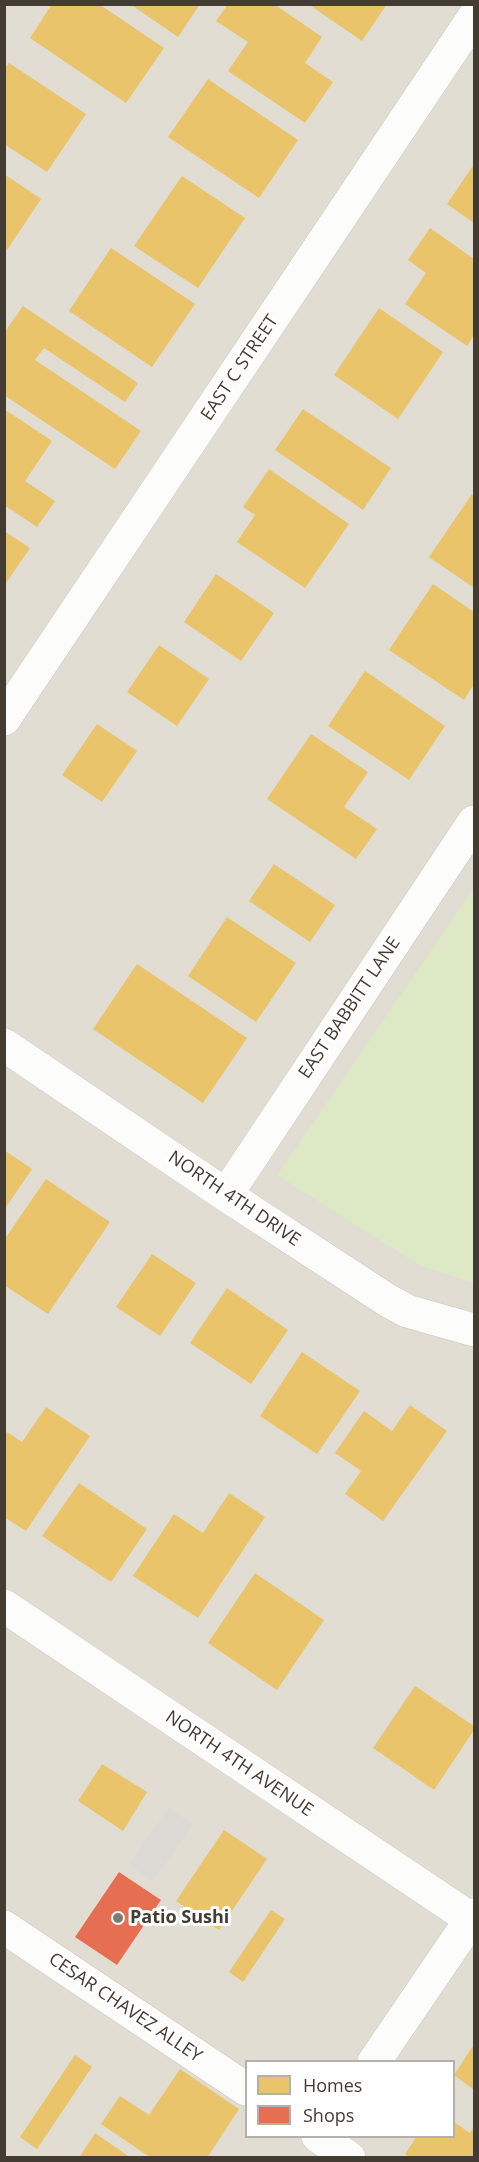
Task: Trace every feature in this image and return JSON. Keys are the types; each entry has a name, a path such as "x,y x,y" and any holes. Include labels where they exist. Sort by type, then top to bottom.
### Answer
{"street":[{"name":"EAST C STREET","path":"4,719 474,17"},
{"name":"EAST BABBITT LANE","path":"226,1195 474,822"},
{"name":"NORTH 4TH DRIVE","path":"4,1045 226,1195 387,1300 407,1311 474,1330"},
{"name":"NORTH 4TH AVENUE","path":"4,1606 473,1918"},
{"path":"375,2060 473,1918"},
{"name":"CESAR CHAVEZ ALLEY","path":"4,1927 245,2088"},
{"path":"318,2142 349,2157"}],"shaded area":[{"path":"5,5 474,5 474,2157 5,2158"},
{"path":"168,1808 193,1824 153,1881 129,1865"}],"green space":[{"path":"474,888 474,1283 419,1265 277,1175"}],"building: Homes":[{"path":"52,4 99,4 164,48 126,103 30,38"},
{"path":"130,4 200,4 178,37"},
{"path":"228,4 274,4 322,37 305,63 333,82 305,123 228,71 248,42 216,21"},
{"path":"308,4 387,4 362,41"},
{"path":"9,63 86,114 47,172 4,144 4,70"},
{"path":"208,79 298,140 259,198 168,137"},
{"path":"474,164 474,223 447,204"},
{"path":"4,174 41,199 7,250 4,249"},
{"path":"182,176 245,218 198,288 134,246"},
{"path":"430,228 474,259 474,335 467,346 405,304 426,273 408,260"},
{"path":"111,248 195,304 152,367 69,311"},
{"path":"23,306 138,383 125,402 44,348 35,360 141,431 115,469 4,395 4,333"},
{"path":"379,308 443,352 398,419 334,375"},
{"path":"4,409 52,441 25,481 55,501 37,527 4,505"},
{"path":"303,409 391,468 363,510 275,450"},
{"path":"269,469 349,524 305,588 237,542 255,515 243,507"},
{"path":"472,494 474,496 474,588 429,557"},
{"path":"4,531 30,548 4,586"},
{"path":"216,574 274,613 241,661 184,622"},
{"path":"433,584 474,612 474,684 464,700 389,650"},
{"path":"159,645 209,679 177,726 127,692"},
{"path":"365,671 445,726 409,780 328,726"},
{"path":"97,724 137,751 102,802 62,775"},
{"path":"311,734 368,772 344,807 377,829 356,859 267,799"},
{"path":"274,864 335,905 310,942 249,901"},
{"path":"227,917 296,963 256,1022 188,976"},
{"path":"137,964 247,1038 203,1103 93,1029"},
{"path":"4,1150 32,1169 4,1210"},
{"path":"46,1179 110,1222 48,1314 4,1285 4,1240"},
{"path":"152,1254 196,1283 160,1336 116,1307"},
{"path":"227,1288 288,1330 251,1384 190,1343"},
{"path":"302,1352 360,1391 317,1454 260,1416"},
{"path":"410,1405 447,1431 383,1521 345,1494 361,1471 335,1453 364,1411 392,1431"},
{"path":"46,1407 90,1436 26,1531 4,1517 4,1435 7,1432 22,1442"},
{"path":"79,1483 147,1529 111,1582 42,1536"},
{"path":"229,1493 265,1517 198,1618 133,1576 174,1514 203,1533"},
{"path":"255,1573 324,1620 277,1690 208,1643"},
{"path":"415,1686 474,1726 474,1730 434,1790 373,1748"},
{"path":"102,1764 147,1792 123,1831 78,1801"},
{"path":"224,1830 267,1859 219,1930 176,1901"},
{"path":"271,1910 285,1919 243,1982 229,1972"},
{"path":"474,2044 474,2090 455,2073"},
{"path":"75,2055 92,2067 37,2149 20,2137"},
{"path":"180,2069 239,2109 207,2158 151,2158 101,2124 120,2096 149,2115"},
{"path":"455,2123 470,2133 474,2126 474,2158 410,2158 405,2154 416,2138 455,2138"},
{"path":"95,2133 131,2158 79,2158"}],"building: Shops":[{"name":"Patio Sushi","path":"119,1872 161,1900 117,1965 75,1937"}],"place":[{"name":"Patio Sushi","path":"118,1918"}]}
